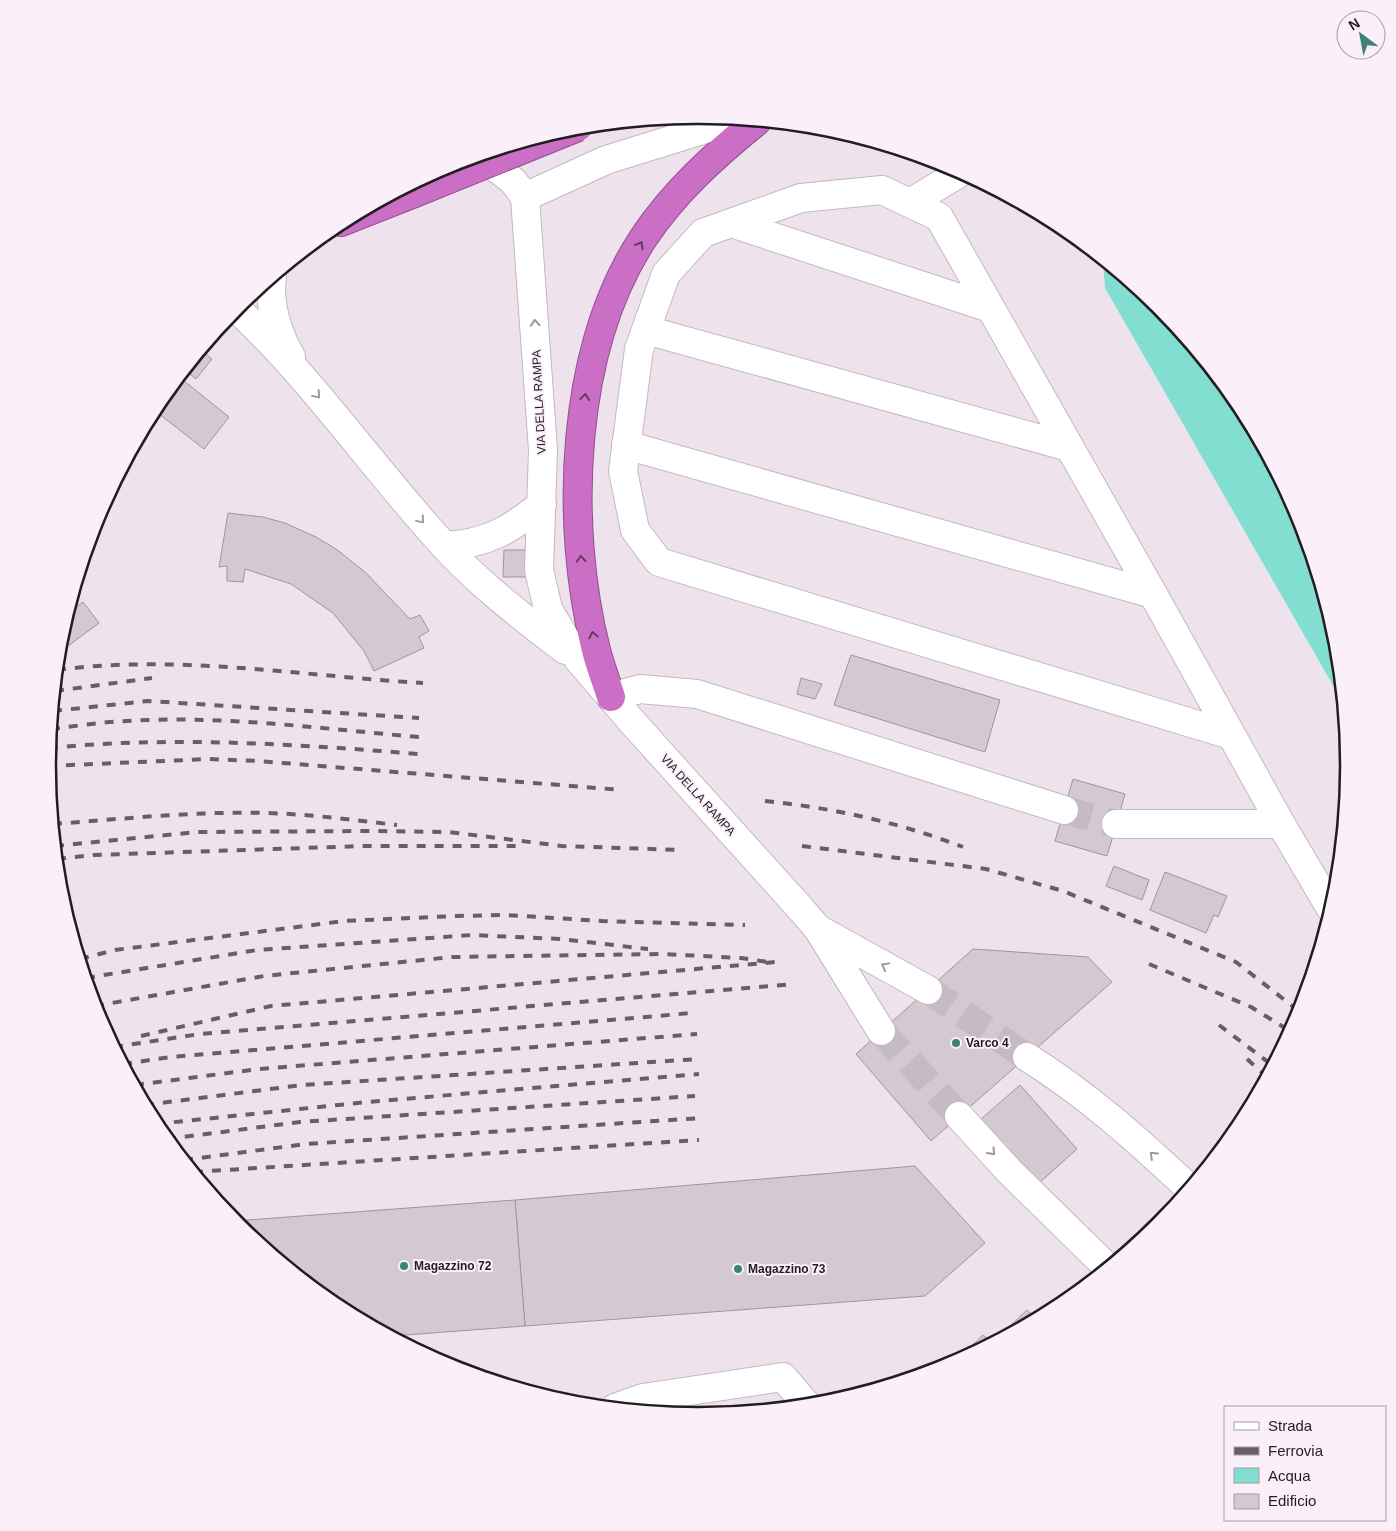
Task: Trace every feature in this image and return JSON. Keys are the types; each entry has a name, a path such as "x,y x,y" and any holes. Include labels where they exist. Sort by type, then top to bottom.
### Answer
{"highway":[{"path":"611,696 596,651 580,560 579,454 586,385 599,336 616,288 644,237 674,198 707,164 750,126"},
{"path":"423,186 514,152"}],"street":[{"path":"486,160 512,181 525,197 606,160 720,125"},
{"path":"910,204 953,177"},
{"path":"1231,735 659,562 635,530 623,471 639,349 666,274 703,233 801,198 882,190 939,217 1325,899"},
{"name":"VIA DELLA RAMPA","path":"525,197 541,421 542,504 539,570 548,610 578,660"},
{"path":"731,223 990,308"},
{"name":"VIA DELLA RAMPA","path":"272,285 274,312 282,342 300,375"},
{"name":"VIA DELLA RAMPA","path":"242,314 300,375 444,546 507,606 578,660 611,696 818,929 881,1031"},
{"path":"646,330 1069,447"},
{"path":"626,444 1154,594"},
{"path":"444,546 468,545 497,536 518,524 542,504"},
{"path":"611,696 640,689 698,694 1064,810"},
{"path":"1116,824 1281,824"},
{"name":"VIA DELLA RAMPA","path":"818,929 928,990"},
{"path":"1027,1057 1067,1082 1121,1125 1184,1184"},
{"path":"959,1116 1009,1171 1103,1263"},
{"path":"628,1403 644,1398 783,1377 802,1399"},
{"path":"644,1398 658,1406"}],"water":[{"path":"1104,268 1152,312 1180,342 1232,409 1254,445 1274,482 1306,559 1318,599 1335,688 1105,288"}],"building":[{"path":"206,354 212,359 196,379 190,374"},
{"path":"184,381 229,417 204,449 160,415"},
{"path":"228,513 263,517 285,523 316,537 336,549 365,572 410,619 420,615 429,631 419,637 424,648 374,671 364,651 333,613 291,584 245,569 243,582 227,581 227,566 219,567"},
{"path":"504,550 527,550 526,577 503,577"},
{"path":"83,602 99,623 68,646 69,640 76,607"},
{"path":"851,655 1000,700 985,752 834,705"},
{"path":"801,678 822,684 815,699 797,694"},
{"path":"1073,779 1125,794 1107,856 1055,841"},
{"path":"1114,866 1149,880 1142,900 1106,886"},
{"path":"1165,872 1227,896 1218,917 1214,915 1206,933 1150,910"},
{"name":"Varco 4","path":"973,949 1088,957 1112,982 931,1141 856,1054"},
{"path":"1020,1085 1077,1149 1037,1185 980,1120"},
{"name":"Magazzino 73","path":"915,1166 985,1243 925,1296 525,1326 515,1200"},
{"name":"Magazzino 72","path":"515,1200 525,1326 403,1335 341,1299 307,1275 245,1220"},
{"path":"1027,1310 1031,1314 1019,1321 1010,1326"},
{"path":"983,1335 987,1338 982,1341 972,1345"}],"tunnel":[{"path":"1064,810 1116,824"},
{"path":"928,990 1027,1057"},
{"path":"881,1031 959,1116"}],"railway":[{"path":"64,669 148,664 194,665 423,683"},
{"path":"61,690 152,678"},
{"path":"59,710 148,701 419,718"},
{"path":"58,728 118,722 200,720 237,721 419,737"},
{"path":"57,747 141,742 187,742 326,747 418,754"},
{"path":"56,766 209,759 258,761 622,790"},
{"path":"765,801 865,817 914,830 963,847"},
{"path":"60,824 212,813 265,813 397,825"},
{"path":"62,845 197,832 371,831 449,832 562,846 681,850"},
{"path":"64,858 94,855 364,846 524,846"},
{"path":"802,846 986,869 1063,891 1236,962 1293,1006"},
{"path":"86,958 115,950 344,921 506,915 602,921 745,925"},
{"path":"92,977 257,950 472,935 560,939 648,949"},
{"path":"103,1005 264,976 452,957 663,954 741,958 768,962"},
{"path":"141,1036 271,1006 776,962"},
{"path":"1149,964 1251,1007 1284,1027"},
{"path":"121,1046 200,1034 795,984"},
{"path":"130,1063 171,1057 692,1013"},
{"path":"1219,1025 1267,1061"},
{"path":"141,1084 259,1069 697,1034"},
{"path":"153,1104 302,1085 698,1059"},
{"path":"1247,1059 1262,1072"},
{"path":"165,1123 367,1102 699,1074"},
{"path":"176,1138 300,1122 695,1096"},
{"path":"191,1159 306,1144 701,1118"},
{"path":"202,1172 699,1140"}],"place":[{"name":"Varco 4","path":"956,1043"},
{"name":"Magazzino 72","path":"404,1266"},
{"name":"Magazzino 73","path":"738,1269"}]}
